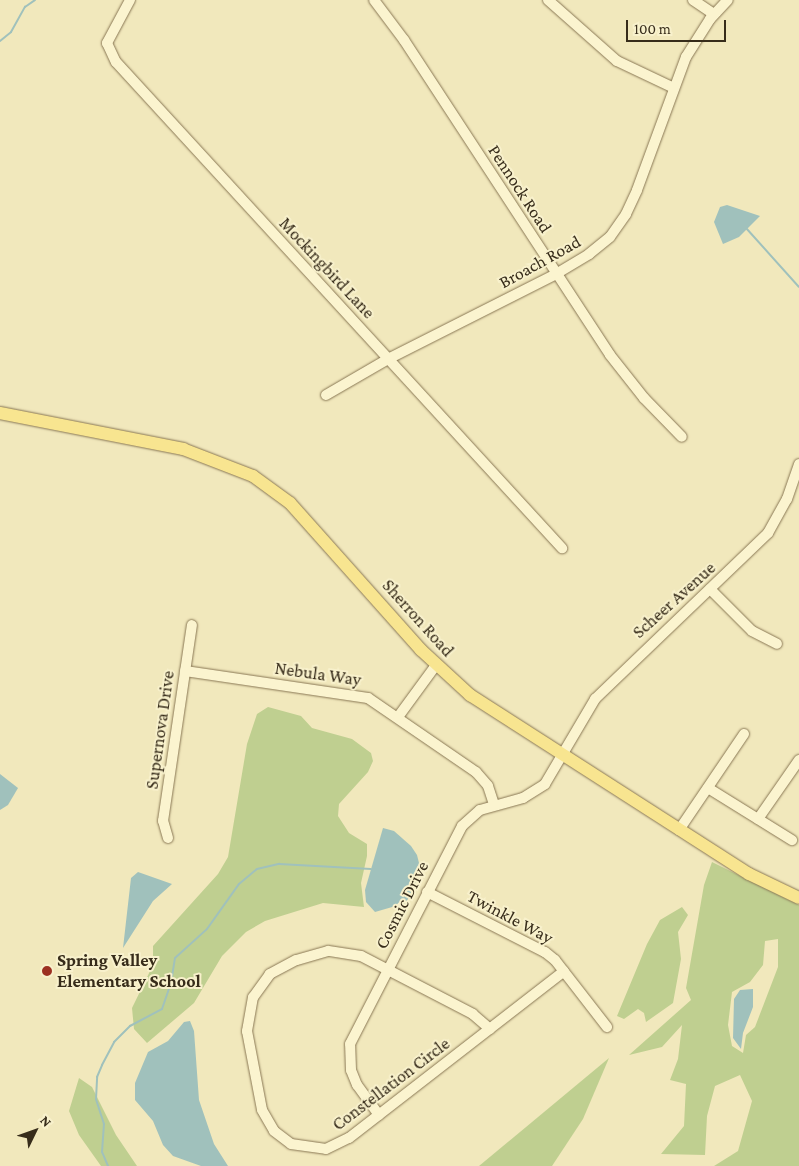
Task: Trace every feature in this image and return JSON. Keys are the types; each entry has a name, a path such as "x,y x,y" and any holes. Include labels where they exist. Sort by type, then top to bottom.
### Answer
{"main road":[{"name":"Sherron Road","path":"0,413 183,449 252,476 278,493 311,524 436,665 470,695 749,874 799,898"}],"street":[{"name":"Mockingbird Lane","path":"130,0 108,38 109,53 562,548"},
{"name":"Pennock Road","path":"374,0 404,40 556,274 621,370 682,437"},
{"path":"548,0 617,61 674,88"},
{"path":"693,0 714,14"},
{"name":"Broach Road","path":"326,395 388,359 556,274 600,246 626,214 686,57 714,14 728,0"},
{"name":"Scheer Avenue","path":"563,756 595,699 637,655 751,552 774,524 799,464"},
{"path":"710,589 752,631 777,644"},
{"name":"Supernova Drive","path":"168,838 163,820 192,625"},
{"path":"398,717 436,665"},
{"name":"Nebula Way","path":"185,671 361,696 398,717 476,772 488,786 494,804"},
{"path":"679,830 744,734"},
{"name":"Cosmic Drive","path":"379,1115 357,1085 349,1058 354,1031 462,826 470,817 494,804 523,798 539,789 563,756"},
{"path":"758,819 799,760"},
{"path":"708,788 792,840"},
{"name":"Twinkle Way","path":"427,892 545,952 564,971 608,1027"},
{"name":"Constellation Circle","path":"490,1029 473,1014 387,969 343,951 328,951 281,966 259,987 248,1014 247,1031 262,1110 274,1131 291,1144 309,1149 338,1146 379,1115 490,1029 564,971"}],"green space":[{"path":"268,707 301,716 312,728 352,739 371,753 373,761 368,772 339,804 338,816 349,833 367,844 367,856 361,883 364,907 323,903 265,921 246,932 222,956 194,1003 147,1043 134,1029 132,1008 153,965 153,946 218,874 228,857 247,744 257,714"},
{"path":"712,862 799,905 799,1166 714,1166 738,1151 752,1101 740,1075 715,1086 707,1116 705,1155 661,1154 684,1126 686,1084 670,1080 678,1059 682,1025 662,1047 629,1055 691,1000 686,988 704,885","holes":["778,939 778,967 755,1027 746,1035 743,1053 732,1046 728,1025 732,992 750,982 763,965 765,941"]},
{"path":"682,907 688,915 678,932 681,959 673,1003 646,1022 644,1013 638,1009 624,1019 617,1016 647,944 660,920"},
{"path":"609,1058 583,1119 552,1166 479,1166"},
{"path":"79,1078 92,1087 116,1135 137,1166 101,1166 79,1135 69,1111"}],"water":[{"path":"727,205 760,216 739,237 723,244 714,222 720,207"},
{"path":"0,774 18,788 8,805 0,810"},
{"path":"383,828 394,831 411,846 417,855 421,871 406,903 375,912 366,902 365,890"},
{"path":"138,872 172,884 153,901 123,948 131,878"},
{"path":"753,989 753,1007 743,1033 741,1049 733,1038 734,999 740,990"},
{"path":"190,1021 194,1031 199,1100 214,1144 228,1166 201,1166 173,1156 163,1145 153,1121 135,1100 135,1083 148,1052 168,1041 184,1022"}],"waterway":[{"path":"0,41 11,32 25,7 35,0"},
{"path":"746,228 799,287"},
{"path":"108,1166 102,1152 104,1124 96,1099 97,1077 102,1065 114,1042 130,1026 162,1009 171,983 175,958 207,929 239,884 257,869 279,864 371,869"}],"place":[{"name":"Spring Valley Elementary School","path":"47,971"}]}
